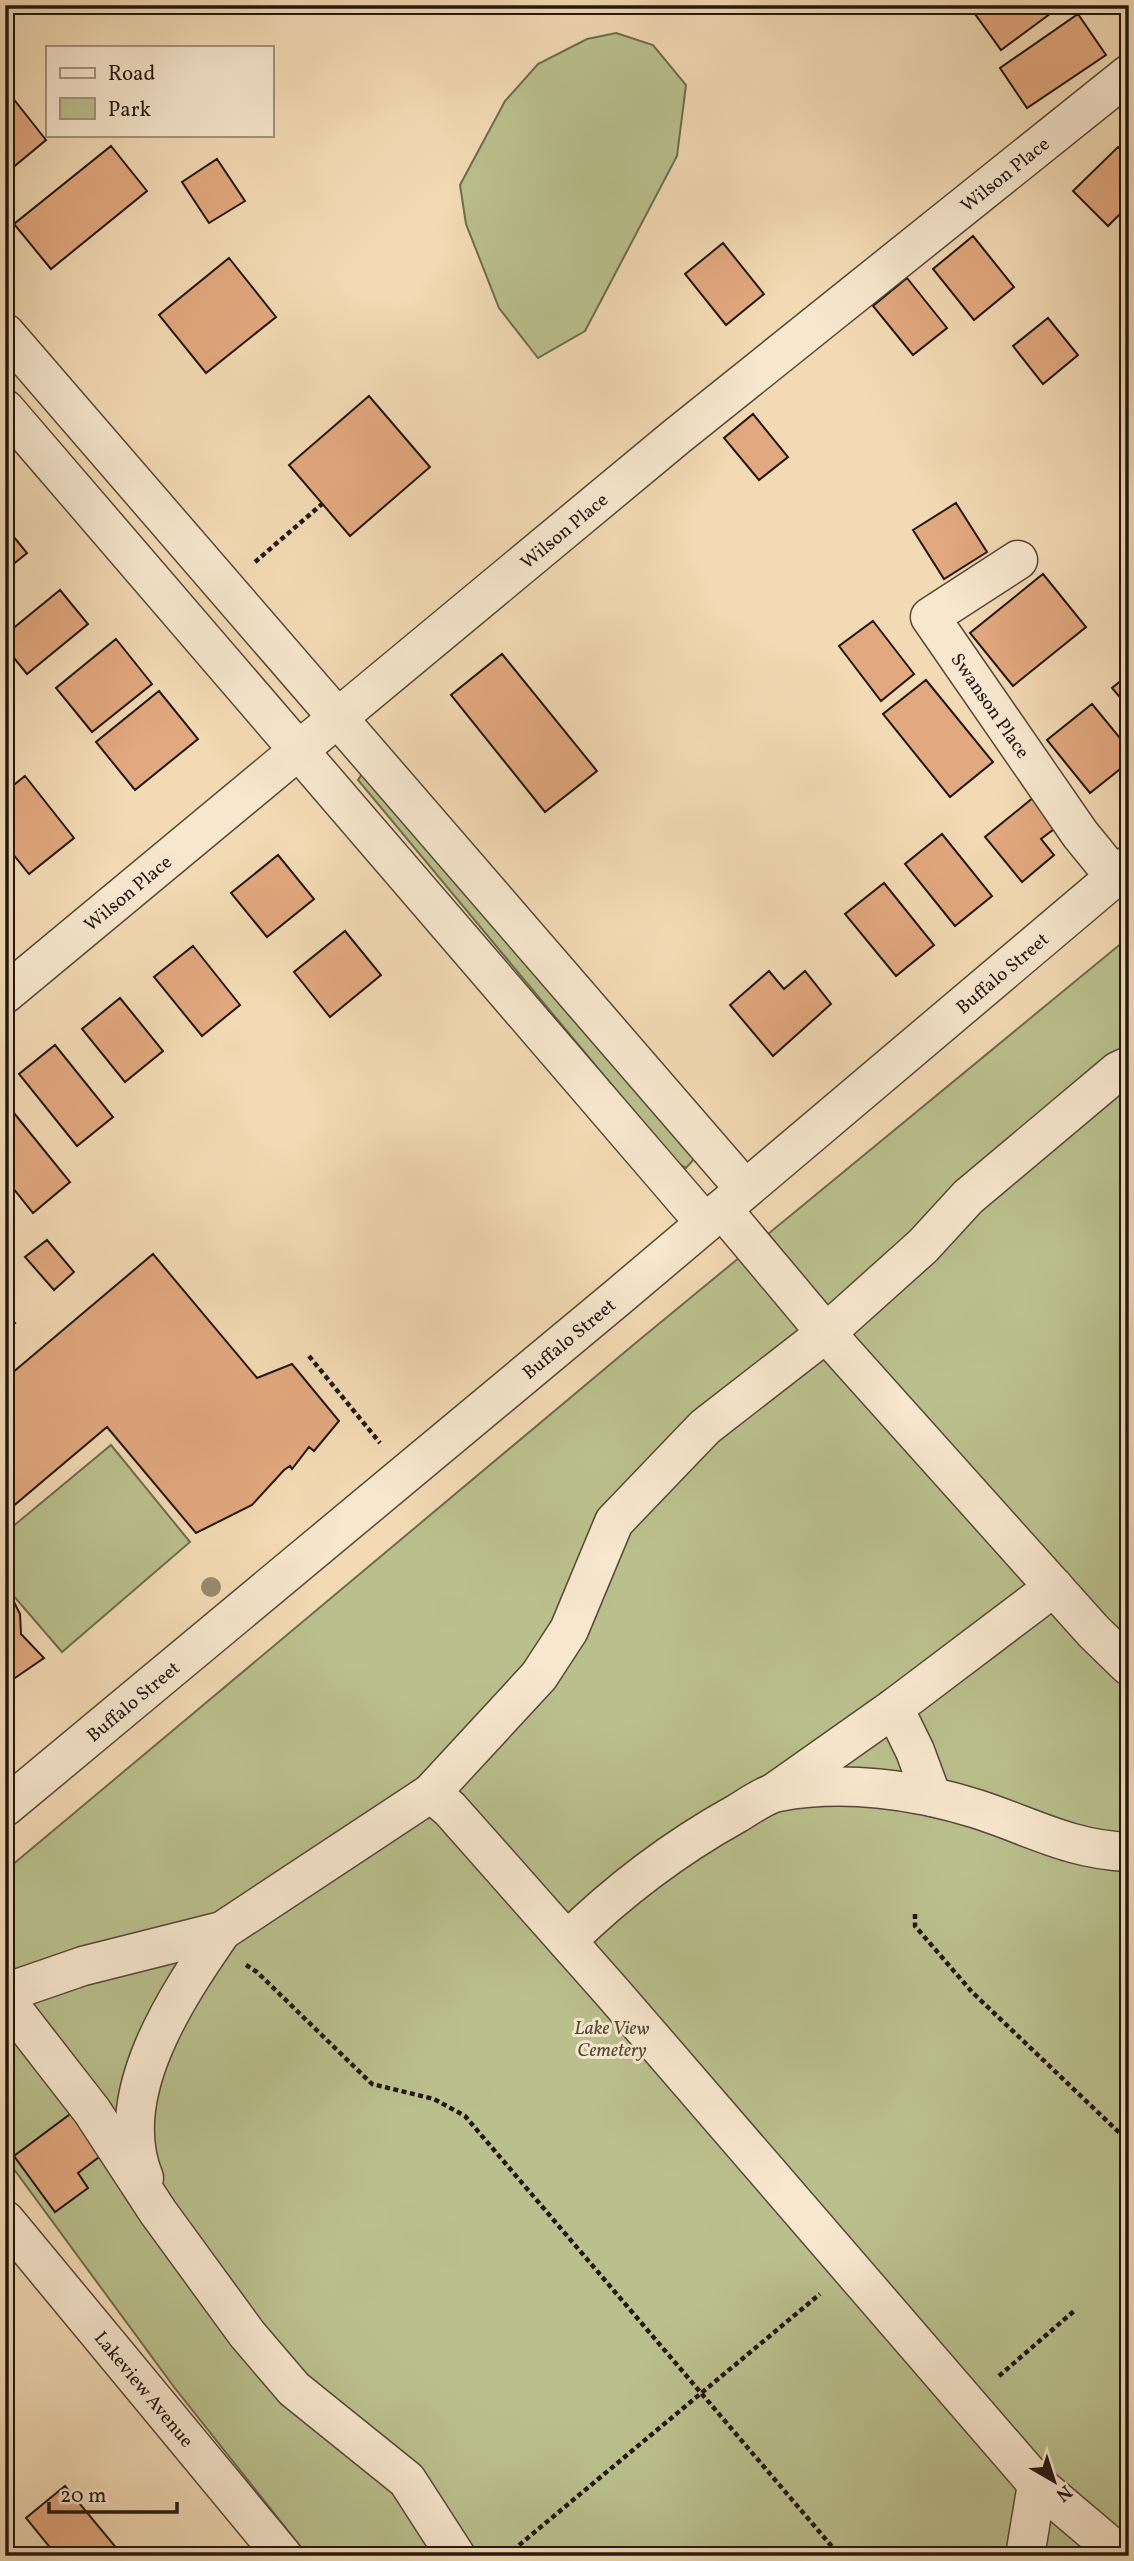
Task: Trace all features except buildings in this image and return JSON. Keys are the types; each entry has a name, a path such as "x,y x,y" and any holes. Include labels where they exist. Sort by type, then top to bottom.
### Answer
{"street":[{"name":"Wilson Place","path":"5,994 676,437 1129,74"},
{"path":"5,333 338,718 826,1333 1054,1587 1129,1666"},
{"path":"5,409 299,750 724,1207"},
{"name":"Swanson Place","path":"1018,560 930,617 1080,834 1122,871"},
{"name":"Buffalo Street","path":"5,1807 1122,871"},
{"path":"158,2212 136,2158 134,2121 140,2085 187,1979 217,1938 431,1793 539,1676 569,1630 614,1522 705,1427 826,1333 923,1245 968,1197 1118,1071 1129,1066"},
{"path":"567,1941 627,1886 684,1843 775,1793 894,1708 1054,1587"},
{"path":"894,1708 915,1751 932,1797"},
{"path":"775,1793 840,1787 911,1791 978,1809 1055,1840 1129,1852"},
{"path":"431,1793 450,1810 567,1941 1037,2484 1116,2541"},
{"path":"5,1993 83,1966 217,1938"},
{"path":"5,2000 92,2111 158,2212 247,2334 294,2389 407,2480 456,2556"},
{"name":"Lakeview Avenue","path":"5,2220 283,2556"},
{"path":"1025,2556 1037,2484"}],"path":[{"path":"225,588 322,504"},
{"path":"309,1356 380,1444"},
{"path":"915,1914 915,1926 972,1993 1129,2141"},
{"path":"217,1938 257,1972 372,2084 434,2099 465,2116 840,2556"},
{"path":"506,2556 851,2269"},
{"path":"966,2404 1074,2311"}],"green space":[{"path":"616,33 653,45 686,85 677,156 585,331 538,358 499,308 466,224 460,185 505,101 538,64 587,39"},
{"path":"364,771 695,1158 686,1168 676,1162 358,780"},
{"name":"Lake View Cemetery","path":"1129,937 1129,2556 308,2556 174,2387 5,2157 5,1871 638,1341"},
{"path":"111,1445 190,1542 62,1652 5,1586 5,1533"}]}
